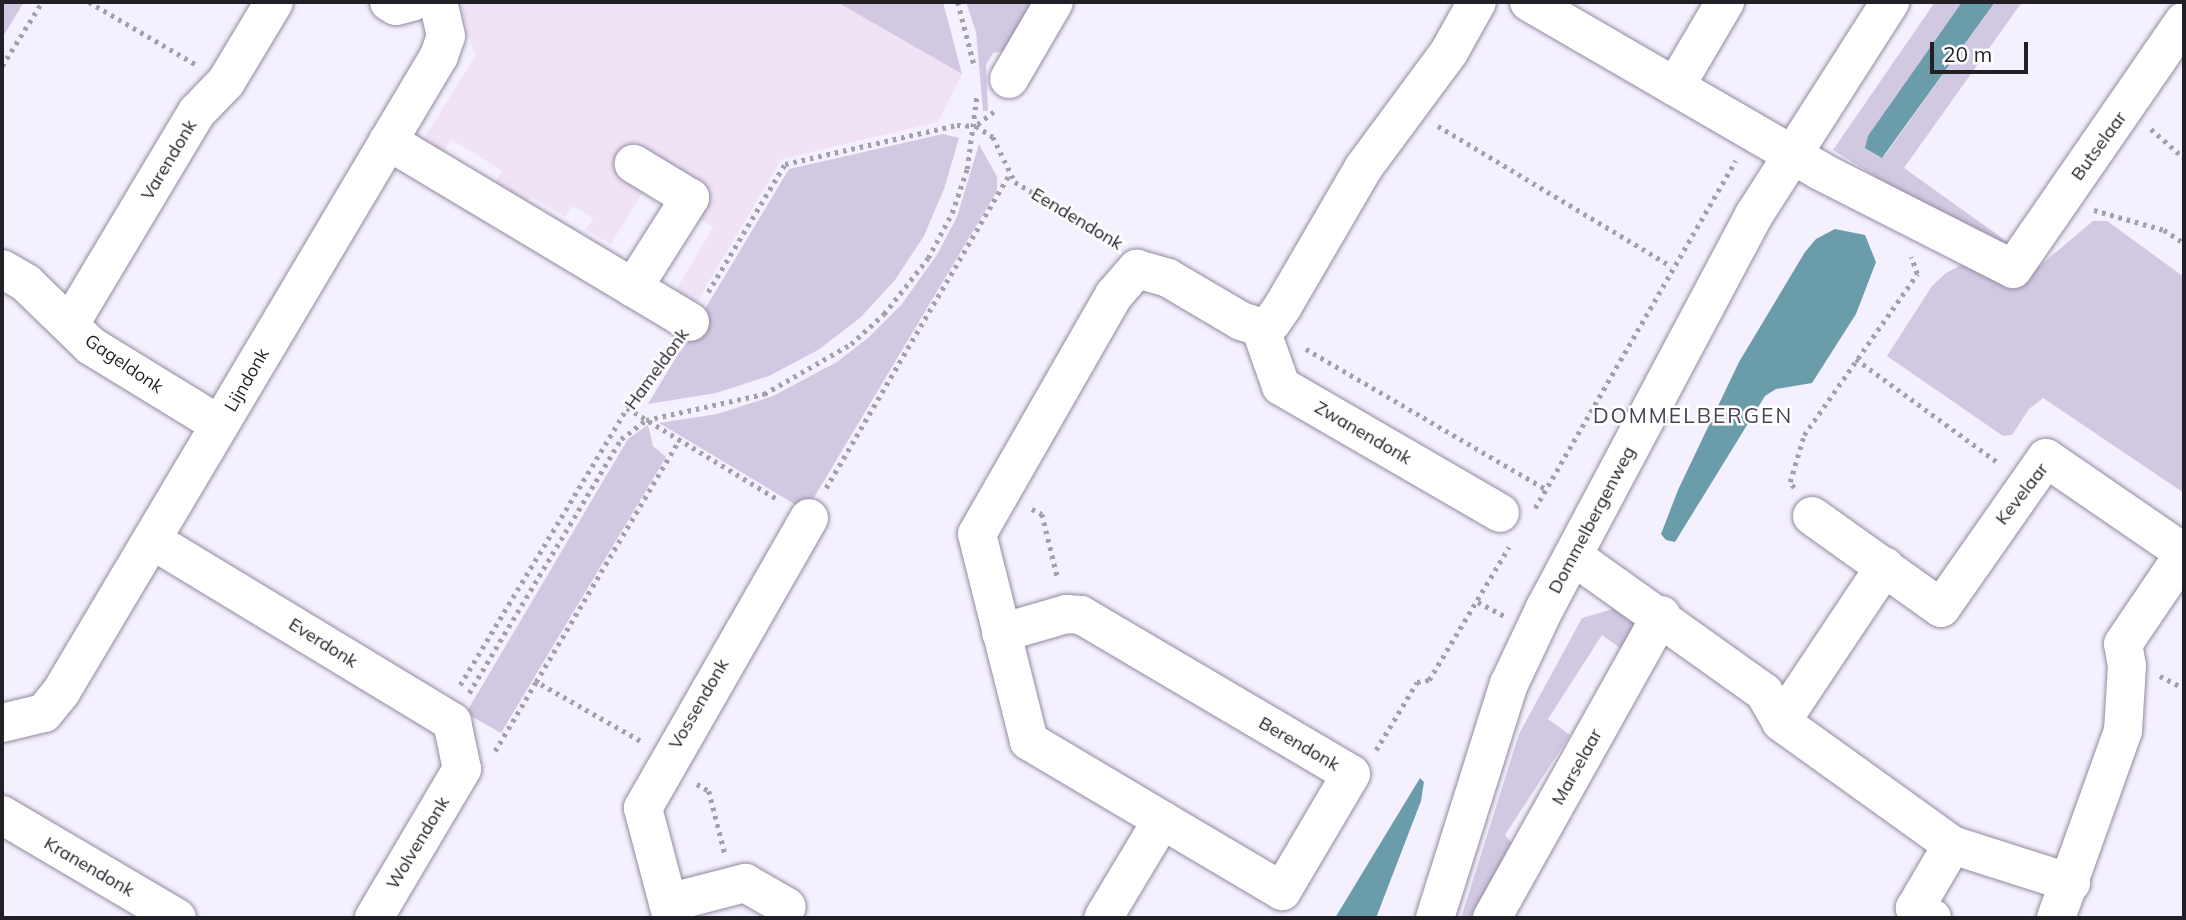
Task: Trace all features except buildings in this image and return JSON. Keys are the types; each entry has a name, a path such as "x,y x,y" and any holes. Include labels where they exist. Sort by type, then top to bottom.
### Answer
{"street":[{"name":"Varendonk","path":"70,324 197,112 226,82 274,2"},
{"path":"389,2 396,6 412,2"},
{"name":"Lijndonk","path":"2,723 44,713 61,692 439,56 446,36 438,2"},
{"path":"987,80 1054,2"},
{"path":"1137,269 1168,278 1241,321 1266,324 1364,167 1449,52 1477,2"},
{"path":"1529,2 1753,132 1895,209"},
{"path":"1675,87 1725,2"},
{"name":"Dommelbergenweg","path":"1435,918 1509,684 1573,556 1791,153 1890,2"},
{"name":"Butselaar","path":"1895,209 2012,269 2127,107 2184,21"},
{"name":"Hameldonk","path":"388,141 690,322"},
{"path":"633,288 690,198 634,164"},
{"name":"Gageldonk","path":"2,269 26,283 91,346 220,425"},
{"name":"Berendonk","path":"1066,614 1081,615 1351,774 1282,891 1029,741 977,534 1114,295 1137,269"},
{"name":"Zwanendonk","path":"1266,324 1281,386 1512,519"},
{"name":"Kevelaar","path":"1812,516 1941,608 2046,458 2184,554 2123,644 2127,666 2123,731 2071,883 2056,918"},
{"name":"Vossendonk","path":"734,885 670,910 643,808 666,761 809,518"},
{"name":"Everdonk","path":"152,540 447,719"},
{"path":"1573,556 1661,615 1764,692 1781,722 1952,845 2071,883"},
{"path":"1781,722 1885,566"},
{"path":"1001,633 1066,614"},
{"name":"Marselaar","path":"1492,918 1661,615"},
{"path":"447,719 462,769"},
{"name":"Wolvendonk","path":"374,918 462,769"},
{"name":"Kranendonk","path":"2,815 177,918"},
{"path":"1103,918 1162,820"},
{"path":"1932,918 1915,908 1952,845"},
{"path":"734,885 745,883 787,907"}],"path":[{"path":"2,66 42,2"},
{"path":"89,2 226,82"},
{"path":"690,322 785,164 957,125 976,127 994,111 987,80 958,2"},
{"path":"447,719 621,439 646,420 764,394 851,344 884,314 929,258 952,213 987,80"},
{"path":"1406,107 1671,266"},
{"path":"2127,107 2184,158"},
{"name":"Eendendonk","path":"976,127 993,137 1015,182 1128,250 1137,269"},
{"path":"1351,774 1367,765 1417,682 1429,680 1512,519 1547,490 1657,301 1671,266 1753,132"},
{"path":"627,408 809,518 1010,173"},
{"path":"2059,200 2164,230 2184,243"},
{"path":"1812,516 1790,482 1804,435 1917,274 1895,209"},
{"name":"Hameldonk","path":"447,719 627,408 690,322"},
{"path":"1266,324 1547,490"},
{"path":"1856,359 2026,484"},
{"path":"462,769 486,766 679,440"},
{"path":"1000,493 1042,514 1066,614"},
{"path":"536,682 666,761 709,791 734,885"}],"shaded area":[{"path":"2,2 24,2 2,38"},
{"path":"460,2 837,2 962,74 938,122 782,159 691,312 670,300 713,227 645,188 611,244 586,230 593,218 573,206 565,217 531,197 525,207 492,188 502,171 451,139 440,157 420,145 475,56"},
{"path":"837,2 943,2 962,74"},
{"path":"966,2 1039,2 1012,49 993,53 986,65 988,111 983,111 976,32"},
{"path":"1935,2 1962,2 1917,67 1883,158 1995,2 2022,2 1904,168 2016,248 2009,260 1833,150"},
{"path":"943,134 959,138 944,189 924,236 895,280 860,318 818,350 769,376 716,393 648,404 789,169"},
{"path":"979,144 997,177 997,191 806,511 659,423 717,414 773,396 837,362 868,338 902,304 938,253 957,217"},
{"path":"2093,221 2107,221 2184,277 2184,493 2043,398 2029,409 2012,435 2003,436 1887,356 1932,286 1946,273 1976,257 2030,274"},
{"path":"648,425 653,446 666,457 501,733 466,713 628,439"},
{"path":"1613,609 1644,630 1627,653 1602,635 1548,719 1570,735 1505,835 1515,847 1481,918 1461,918 1519,734 1582,618"}],"water":[{"path":"1962,2 1995,2 1882,158 1865,148 1868,136"},
{"path":"1835,229 1865,235 1876,262 1856,314 1812,383 1776,389 1765,396 1675,542 1666,540 1661,534 1678,490 1739,362 1805,252 1816,239"},
{"path":"1420,778 1424,782 1421,801 1376,918 1335,918"}],"district":[{"name":"DOMMELBERGEN","path":"1693,415"}]}
